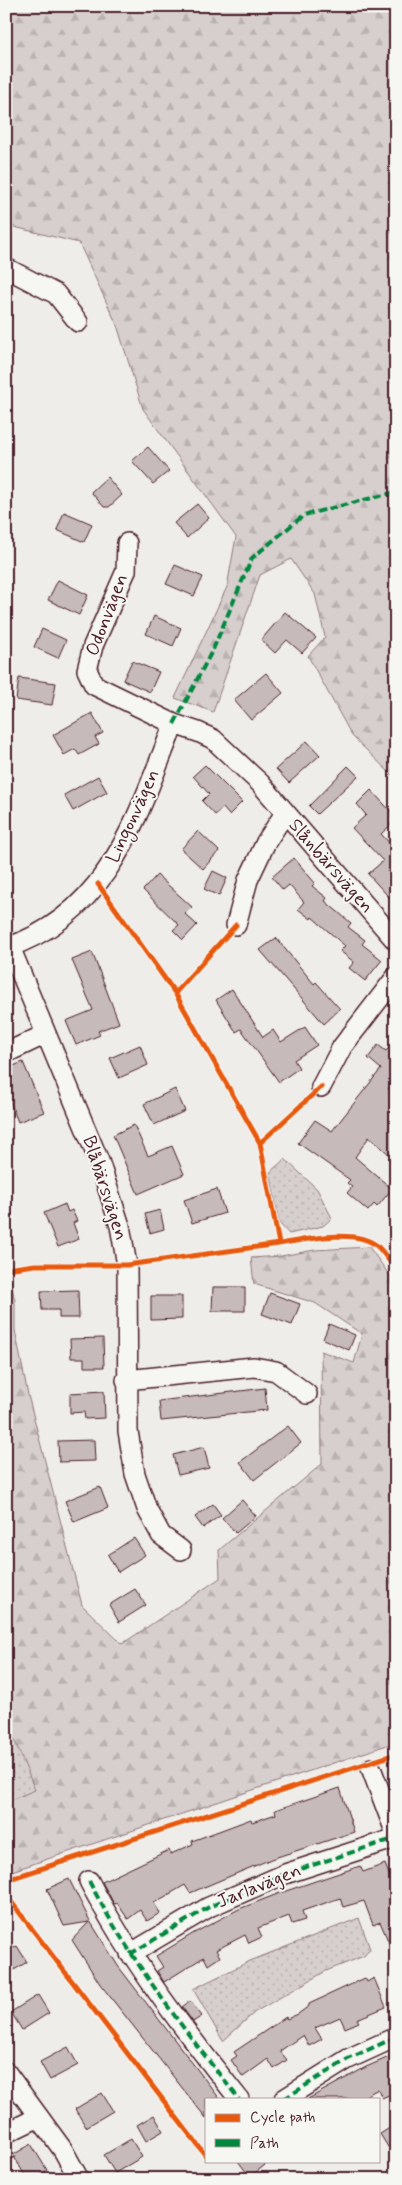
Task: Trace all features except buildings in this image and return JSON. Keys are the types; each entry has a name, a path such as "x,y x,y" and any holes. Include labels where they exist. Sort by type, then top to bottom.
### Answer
{"street":[{"path":"6,268 56,294 78,322"},
{"name":"Odonvägen","path":"127,543 126,571 93,646 87,670 94,685 174,724"},
{"name":"Slånbärsvägen","path":"174,724 213,739 260,783 396,941"},
{"name":"Lingonvägen","path":"8,947 54,924 87,898 98,884 115,860 130,832 174,724"},
{"name":"Slånbärsvägen","path":"236,925 248,880 266,842 285,813"},
{"name":"Blåbärsvägen","path":"8,947 99,1161 120,1226 127,1265 126,1380 128,1431 135,1474 147,1509 161,1535 181,1550"},
{"path":"321,1087 342,1047 396,977"},
{"path":"6,1053 46,1034"},
{"path":"126,1380 254,1367 276,1371 307,1394"},
{"name":"Jarlavägen","path":"130,1954 217,1903 285,1874 396,1836 371,1768"},
{"path":"89,1881 108,1918 130,1954 238,2098"},
{"path":"286,2098 348,2059 396,2037"},
{"path":"6,2072 63,2150 79,2179"},
{"path":"6,2133 39,2117"}],"green space":[{"path":"6,6 396,6 396,779 352,736 308,656 325,637 315,594 291,559 260,575 213,712 175,698 227,587 236,537 143,409 117,325 79,243 6,225"},
{"path":"285,1159 317,1189 332,1218 323,1226 289,1234 279,1223 270,1172"},
{"path":"369,1247 396,1284 396,1742 6,1873 6,1259 15,1301 15,1330 28,1395 82,1605 122,1644 220,1578 219,1550 322,1464 321,1351 354,1363 362,1334 315,1303 254,1284 251,1258 281,1256 315,1250"},
{"path":"6,1719 35,1790 6,1802"},
{"path":"359,1918 370,1949 364,1956 326,1971 255,2012 223,2041 193,1989 250,1961"}],"marked path":[{"path":"174,724 214,647 252,558 304,515 396,492"},
{"path":"130,1954 209,1907 285,1874 396,1838"},
{"path":"89,1881 122,1939 159,1994 238,2098"},
{"path":"286,2098 348,2059 396,2037"}],"cycle path":[{"path":"98,884 175,993 260,1143 279,1244 315,1238 355,1237 376,1245 396,1270"},
{"path":"175,993 236,925"},
{"path":"260,1143 321,1087"},
{"path":"6,1269 35,1265 127,1265 279,1244"},
{"path":"6,1880 396,1754"},
{"path":"6,1895 205,2155"}]}
